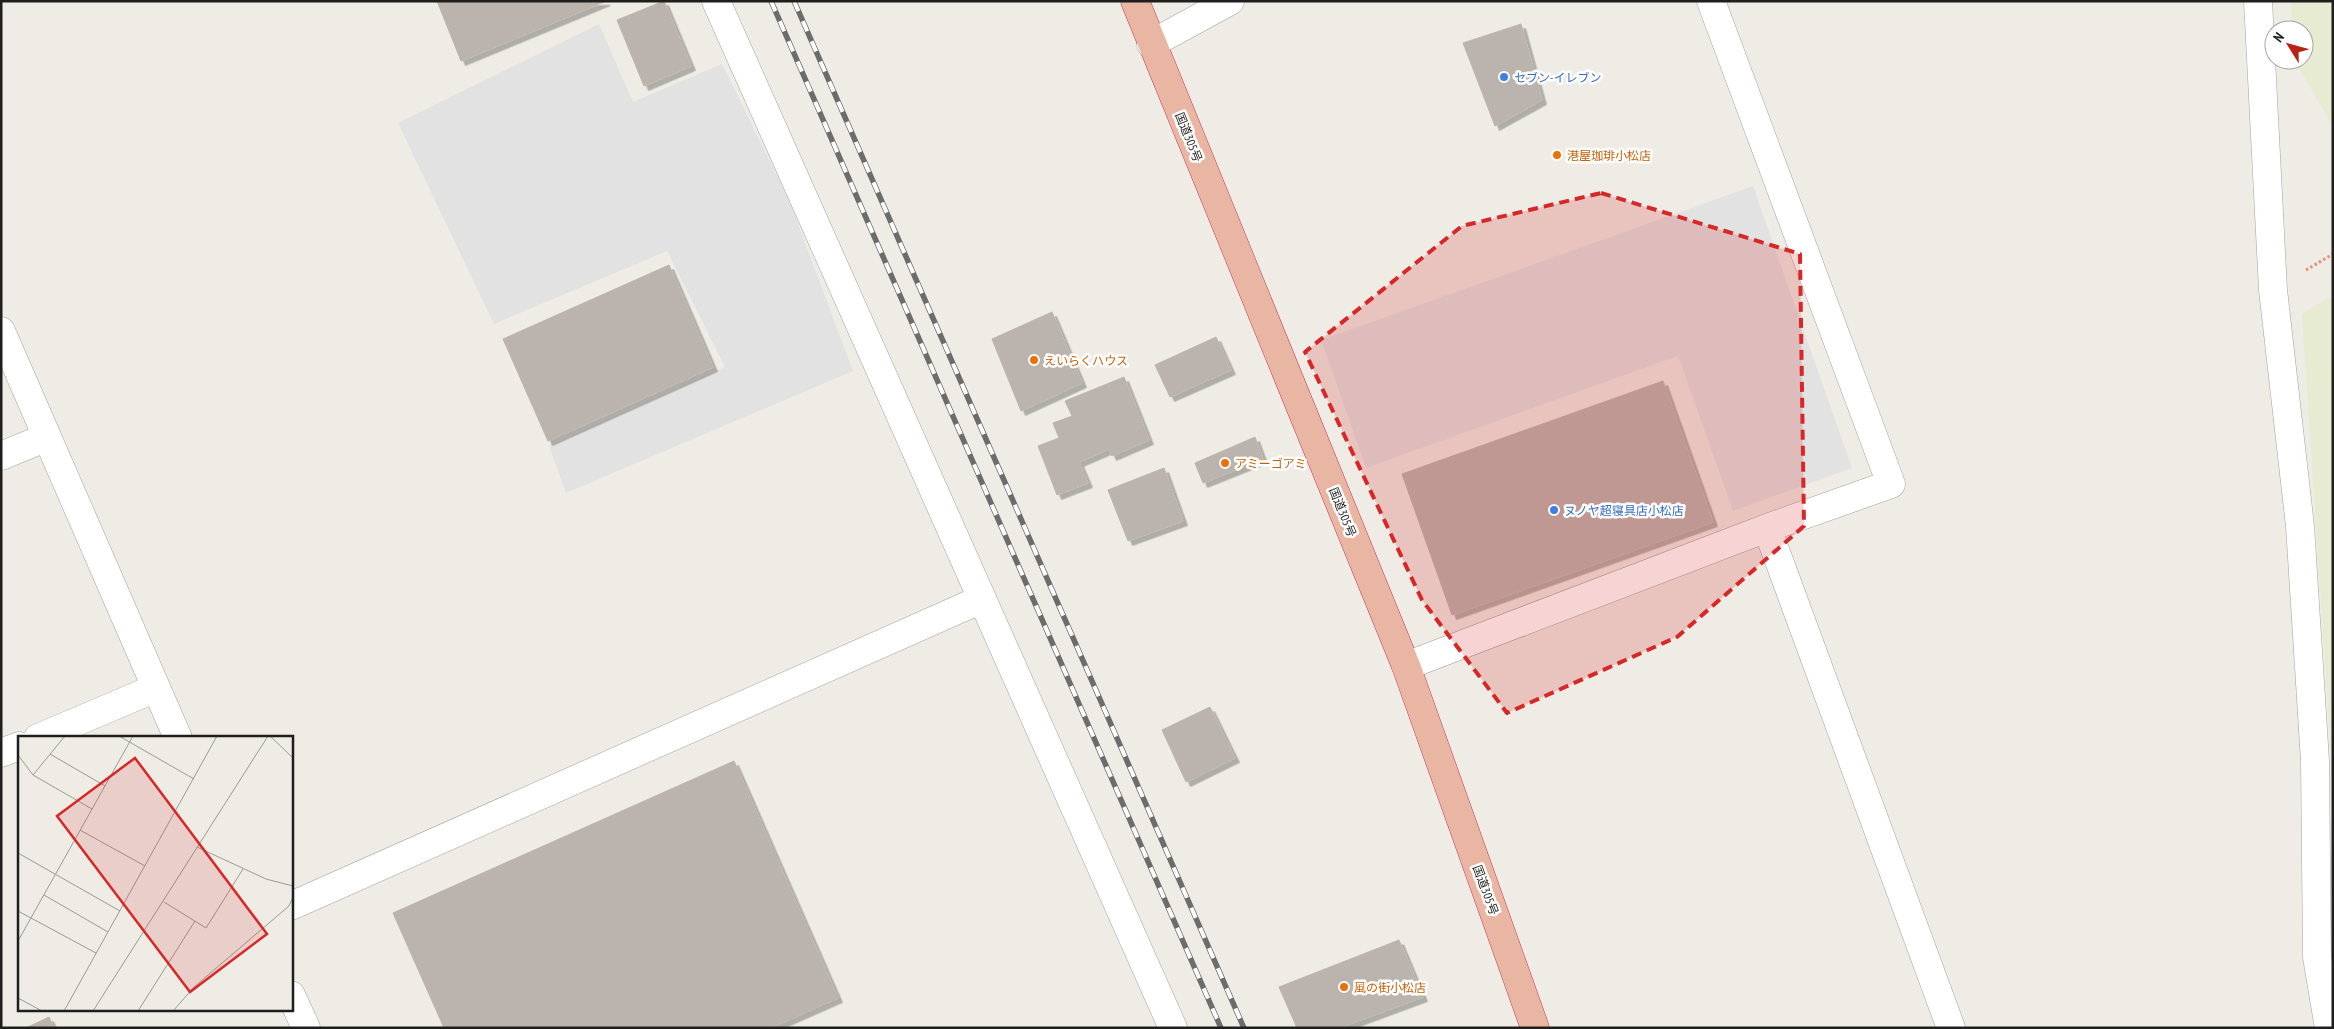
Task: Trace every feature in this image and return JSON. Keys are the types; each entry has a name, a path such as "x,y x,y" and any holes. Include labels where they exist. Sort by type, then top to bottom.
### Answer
{"highway":[{"name":"国道305号","path":"1135,1 1406,666 1535,1028"}],"street":[{"path":"716,1 1173,1028"},
{"path":"1151,44 1230,1"},
{"path":"1406,666 1767,528 1891,484 1711,1"},
{"path":"2258,1 2273,290 2300,526 2315,761 2317,957 2329,1028"},
{"path":"1,331 177,736"},
{"path":"1,456 47,437"},
{"path":"1767,528 1951,1028"},
{"path":"292,906 982,599"},
{"path":"43,736 156,688"},
{"path":"1,753 18,746"},
{"path":"292,997 306,1028"}],"highlighted area":[{"path":"1601,193 1800,254 1804,526 1677,637 1507,713 1422,600 1305,352 1462,226"}],"green space":[{"path":"2291,1 2333,1 2333,126 2300,70 2314,70 2314,20 2292,20"},
{"path":"2333,295 2333,782 2302,314"}],"shaded area":[{"path":"599,24 633,102 722,64 789,200 853,371 566,493 549,446 725,367 667,251 494,324 398,123"},
{"path":"1753,186 1852,468 1733,511 1678,356 1366,468 1321,340"}],"building":[{"path":"437,1 606,1 461,61"},
{"path":"664,1 691,66 644,86 617,20"},
{"path":"1521,24 1542,100 1495,126 1463,43"},
{"path":"669,265 713,367 548,441 503,339"},
{"path":"1052,312 1082,383 1021,411 992,339"},
{"path":"1216,337 1231,370 1170,397 1155,365"},
{"path":"1124,377 1149,440 1112,456 1109,449 1079,462 1088,483 1057,495 1038,446 1059,438 1053,423 1072,416 1065,401"},
{"path":"1663,381 1713,522 1452,615 1402,474"},
{"path":"1255,437 1263,459 1203,483 1195,463"},
{"path":"1164,468 1183,521 1128,541 1108,490"},
{"path":"1210,707 1235,758 1186,782 1162,730"},
{"path":"734,761 838,998 770,1028 444,1028 393,913"},
{"path":"1399,940 1423,997 1339,1028 1297,1028 1279,987"},
{"path":"49,1017 54,1028 26,1028"}],"railway":[{"path":"771,1 1221,1028"},
{"path":"794,1 1244,1028"}],"place":[{"name":"セブン-イレブン","path":"1504,77"},
{"name":"港屋珈琲小松店","path":"1557,155"},
{"name":"えいらくハウス","path":"1034,360"},
{"name":"アミーゴアミ","path":"1225,463"},
{"name":"ヌノヤ超寝具店小松店","path":"1554,510"},
{"name":"風の街小松店","path":"1344,987"}]}
